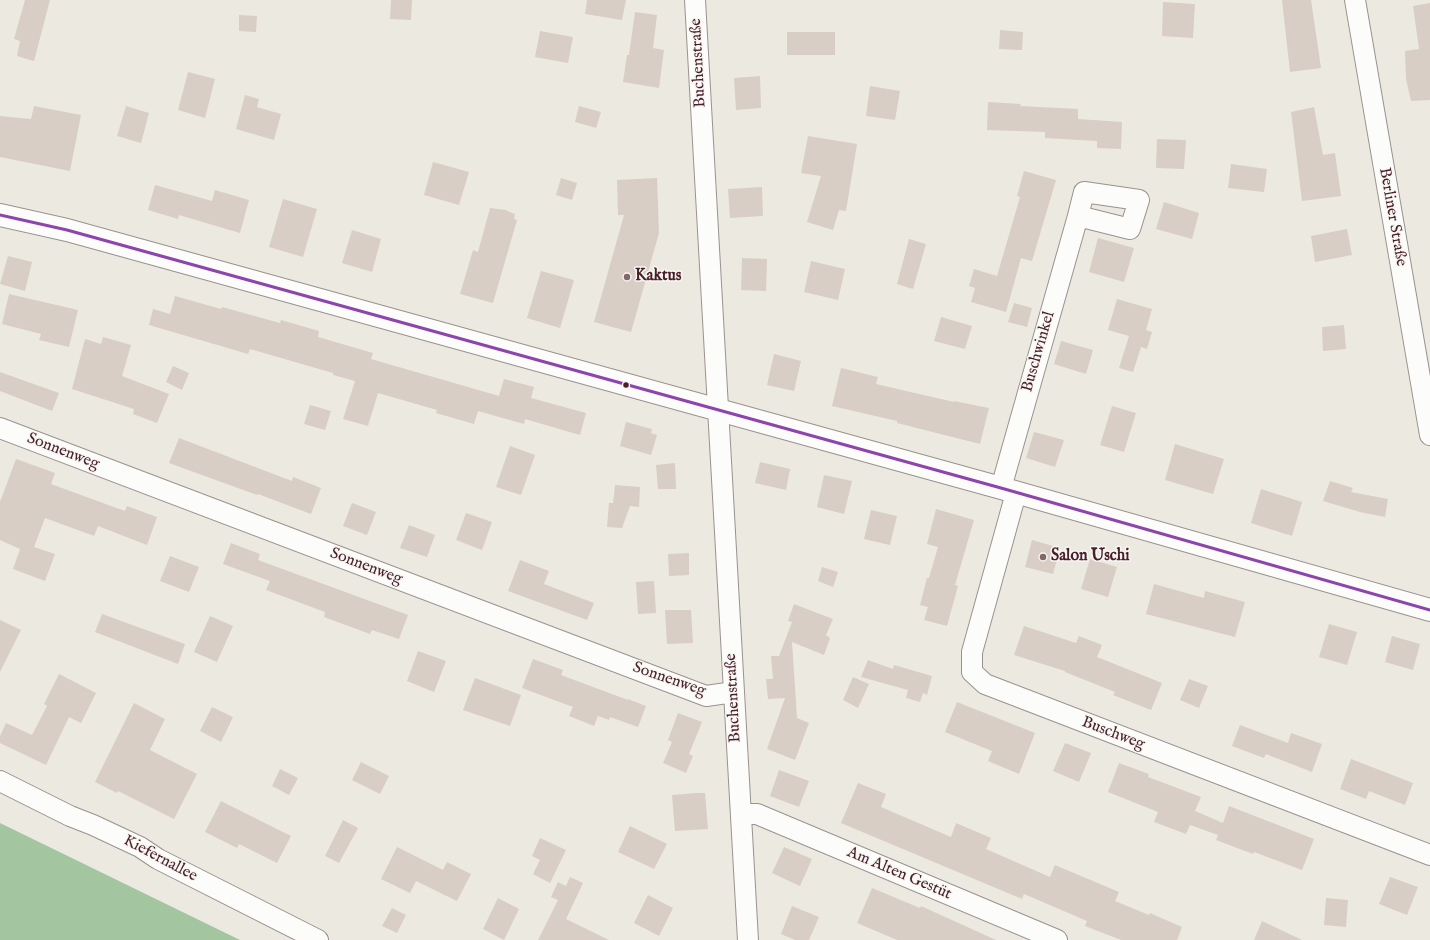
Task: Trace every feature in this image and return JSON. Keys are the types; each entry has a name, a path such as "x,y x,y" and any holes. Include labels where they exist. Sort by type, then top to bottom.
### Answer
{"street":[{"name":"Buchenstraße","path":"695,0 748,940"},
{"name":"Berliner Straße","path":"1355,0 1430,435"},
{"path":"0,215 75,232 1008,491 1430,610"},
{"name":"Buschwinkel","path":"1008,491 1078,216"},
{"name":"Sonnenweg","path":"0,428 706,696 734,692"},
{"name":"Buschweg","path":"1008,491 972,652 972,672 984,684 1430,856"},
{"name":"Kiefernallee","path":"0,781 70,816 93,825 140,848 158,859 318,940"},
{"name":"Am Alten Gestüt","path":"741,814 756,814 1057,940"}],"green space":[{"path":"0,823 240,940 0,940"}],"building":[{"path":"25,0 50,0 34,61 17,56 20,41 14,39"},
{"path":"391,0 412,0 411,20 390,19"},
{"path":"587,0 626,0 622,20 585,14"},
{"path":"1282,0 1311,0 1321,68 1290,72"},
{"path":"1163,2 1195,4 1193,38 1162,36"},
{"path":"1430,3 1430,100 1411,101 1406,79 1405,51 1419,49 1413,6"},
{"path":"635,12 657,15 653,48 664,50 659,88 623,82 627,55 629,55"},
{"path":"239,15 257,16 256,32 239,31"},
{"path":"1000,30 1023,32 1022,50 999,49"},
{"path":"540,31 573,37 568,63 535,57"},
{"path":"787,32 835,32 835,55 787,55"},
{"path":"188,72 215,79 205,118 178,110"},
{"path":"760,76 761,108 736,110 734,78"},
{"path":"870,86 900,91 895,120 866,116"},
{"path":"245,95 259,99 257,107 281,114 274,140 236,129"},
{"path":"988,102 1021,104 1020,106 1078,109 1078,119 1122,122 1121,149 1097,148 1097,141 1045,138 1045,132 987,130"},
{"path":"34,106 81,115 70,171 0,157 0,116 31,119"},
{"path":"126,106 149,113 141,143 117,136"},
{"path":"579,106 601,112 596,128 575,122"},
{"path":"1314,107 1323,155 1335,153 1341,196 1302,201 1291,112"},
{"path":"808,136 857,144 846,211 839,210 833,230 807,222 821,176 801,173"},
{"path":"1157,139 1186,140 1184,169 1156,168"},
{"path":"433,162 469,172 459,205 424,195"},
{"path":"1231,164 1267,169 1264,192 1228,188"},
{"path":"1024,171 1056,180 1032,261 1021,258 1006,312 971,302 975,288 969,286 974,269 997,276 1020,197 1017,196"},
{"path":"561,178 577,183 572,200 556,195"},
{"name":"Kaktus","path":"657,178 659,233 631,332 594,322 624,215 618,215 617,180"},
{"path":"155,185 212,201 215,190 249,200 240,233 179,215 178,219 148,210"},
{"path":"762,187 763,216 730,218 728,189"},
{"path":"283,199 317,209 303,257 269,247"},
{"path":"1164,202 1199,213 1192,239 1156,229"},
{"path":"490,208 507,210 515,214 514,219 517,220 493,303 460,294 473,250 478,252"},
{"path":"1347,229 1352,255 1315,262 1311,236"},
{"path":"352,230 381,239 372,272 342,263"},
{"path":"1098,238 1134,248 1124,282 1089,272"},
{"path":"909,239 926,244 913,289 897,284"},
{"path":"8,256 32,262 25,291 0,284"},
{"path":"742,258 767,259 766,291 741,290"},
{"path":"811,261 845,269 838,300 804,292"},
{"path":"541,271 574,280 560,328 527,318"},
{"path":"9,294 78,310 69,347 39,340 41,334 2,324"},
{"path":"175,296 221,309 222,307 280,323 281,320 319,331 318,337 373,353 371,359 499,396 504,379 534,387 531,398 586,413 580,435 525,419 524,424 478,411 474,424 436,413 437,410 378,393 368,426 343,419 355,381 333,375 333,373 250,349 248,354 149,325 153,309 170,314"},
{"path":"1117,299 1152,309 1146,330 1152,332 1147,349 1141,347 1133,372 1119,368 1129,336 1108,330"},
{"path":"1014,303 1032,308 1027,327 1008,322"},
{"path":"941,317 972,326 965,349 934,341"},
{"path":"1344,325 1346,349 1323,351 1322,327"},
{"path":"103,337 131,345 122,376 169,394 157,423 133,414 134,409 72,389 85,339 101,344"},
{"path":"1061,341 1093,350 1086,374 1054,364"},
{"path":"774,354 801,361 794,391 767,385"},
{"path":"173,366 189,373 182,390 166,382"},
{"path":"841,368 878,377 876,384 954,402 989,408 980,444 897,423 897,421 832,406"},
{"path":"0,372 59,393 52,411 0,391"},
{"path":"310,405 331,411 325,430 304,424"},
{"path":"1112,406 1136,413 1124,452 1100,445"},
{"path":"626,422 652,429 651,433 657,435 651,455 620,446"},
{"path":"1034,432 1064,440 1055,467 1026,458"},
{"path":"179,438 292,481 293,477 321,488 311,514 169,463"},
{"path":"1175,444 1224,459 1213,494 1165,480"},
{"path":"510,446 535,455 521,495 496,487"},
{"path":"16,459 55,473 51,484 125,511 127,506 157,517 147,545 98,526 94,536 45,518 34,547 55,554 45,581 13,569 20,549 0,540 0,502"},
{"path":"760,462 790,469 786,490 755,483"},
{"path":"675,463 676,489 658,489 656,465"},
{"path":"824,475 852,481 844,514 817,507"},
{"path":"1330,481 1353,488 1351,492 1388,499 1385,517 1360,512 1323,501"},
{"path":"615,485 640,487 639,507 630,506 622,528 607,527 609,503 613,503"},
{"path":"1261,489 1302,502 1292,536 1251,523"},
{"path":"352,503 376,512 367,535 343,526"},
{"path":"936,509 974,520 955,585 958,586 947,626 924,620 928,607 920,605 927,578 929,578 938,547 927,544"},
{"path":"871,510 897,516 890,545 864,539"},
{"path":"466,513 492,522 482,550 456,540"},
{"path":"409,525 435,535 427,557 400,548"},
{"name":"Salon Uschi","path":"1032,540 1060,548 1053,574 1025,567"},
{"path":"231,543 260,554 258,560 408,615 399,639 372,630 370,634 324,617 325,612 266,590 270,581 223,564"},
{"path":"689,553 689,575 669,576 668,554"},
{"path":"170,556 199,567 189,592 160,581"},
{"path":"1090,559 1117,567 1108,597 1081,589"},
{"path":"520,560 549,571 544,584 594,603 587,620 508,591"},
{"path":"822,567 838,572 833,587 818,581"},
{"path":"654,581 656,613 638,614 636,582"},
{"path":"1154,584 1204,598 1205,591 1245,602 1235,637 1146,614"},
{"path":"794,604 833,619 826,635 830,638 824,655 792,642 797,718 809,723 795,760 767,749 785,698 768,699 766,679 773,679 771,656 779,656 792,622 788,621"},
{"path":"665,610 691,610 693,643 667,644"},
{"path":"102,614 185,644 178,664 95,632"},
{"path":"210,616 233,626 217,662 194,652"},
{"path":"0,620 21,630 0,672"},
{"path":"1329,624 1357,632 1347,665 1319,657"},
{"path":"1024,626 1076,643 1079,636 1102,645 1097,657 1162,683 1151,710 1113,695 1115,692 1065,671 1014,655"},
{"path":"1392,636 1420,644 1413,670 1385,662"},
{"path":"418,651 446,661 434,692 407,681"},
{"path":"533,659 563,670 561,675 646,706 638,727 610,717 609,720 598,716 594,726 569,716 573,707 522,688"},
{"path":"868,660 893,669 894,665 932,676 927,695 923,693 920,702 906,698 908,690 861,677"},
{"path":"59,674 96,693 81,723 69,717 46,765 0,743 0,736 6,723 32,735 47,706 44,704"},
{"path":"853,677 869,684 858,708 843,700"},
{"path":"475,678 521,695 510,726 463,710"},
{"path":"1189,679 1208,686 1199,708 1180,700"},
{"path":"957,702 1035,733 1019,774 988,761 992,751 945,732"},
{"path":"134,703 165,719 150,750 197,774 174,819 118,791 117,793 95,782"},
{"path":"212,707 233,717 221,742 200,731"},
{"path":"678,713 702,722 689,754 693,756 686,773 663,763 672,742 668,740"},
{"path":"1240,725 1288,743 1291,733 1322,744 1312,772 1266,754 1264,758 1232,746"},
{"path":"1065,743 1091,753 1079,782 1053,771"},
{"path":"1351,759 1413,783 1405,805 1369,791 1366,799 1340,789"},
{"path":"361,762 389,776 380,794 352,780"},
{"path":"1119,763 1149,774 1148,777 1201,797 1195,811 1223,823 1229,806 1314,839 1302,870 1216,840 1218,835 1190,825 1186,834 1154,822 1158,812 1108,792"},
{"path":"280,769 298,778 289,795 272,786"},
{"path":"779,770 809,781 799,807 770,796"},
{"path":"858,783 886,794 881,807 951,837 956,823 991,838 986,849 1050,877 1055,865 1119,892 1115,901 1149,915 1150,913 1182,927 1177,940 1121,940 1085,926 1087,921 1024,894 1022,899 841,823"},
{"path":"705,793 708,829 675,831 672,795"},
{"path":"221,801 291,836 277,863 239,844 237,848 205,832"},
{"path":"343,820 358,828 339,863 325,856"},
{"path":"630,826 667,844 654,869 618,852"},
{"path":"540,838 566,850 550,883 533,874 540,860 532,856"},
{"path":"397,847 443,870 447,862 471,874 457,901 416,881 410,893 381,879"},
{"path":"784,847 812,859 800,886 772,873"},
{"path":"570,877 583,883 566,919 609,940 538,940 558,900 551,897 558,882 566,886"},
{"path":"1390,877 1418,887 1407,915 1379,904"},
{"path":"872,888 920,908 921,906 996,940 897,940 857,923"},
{"path":"648,895 673,908 659,936 634,923"},
{"path":"498,898 519,909 504,940 483,929"},
{"path":"1326,898 1348,900 1346,927 1324,925"},
{"path":"792,906 819,917 809,940 795,940 781,934"},
{"path":"392,908 406,915 397,933 382,926"},
{"path":"1262,921 1302,940 1254,940"}],"transit line":[{"path":"0,215 67,230 1001,488 1430,610"}],"place":[{"name":"Kaktus","path":"627,277"},
{"name":"Salon Uschi","path":"1043,557"}]}
